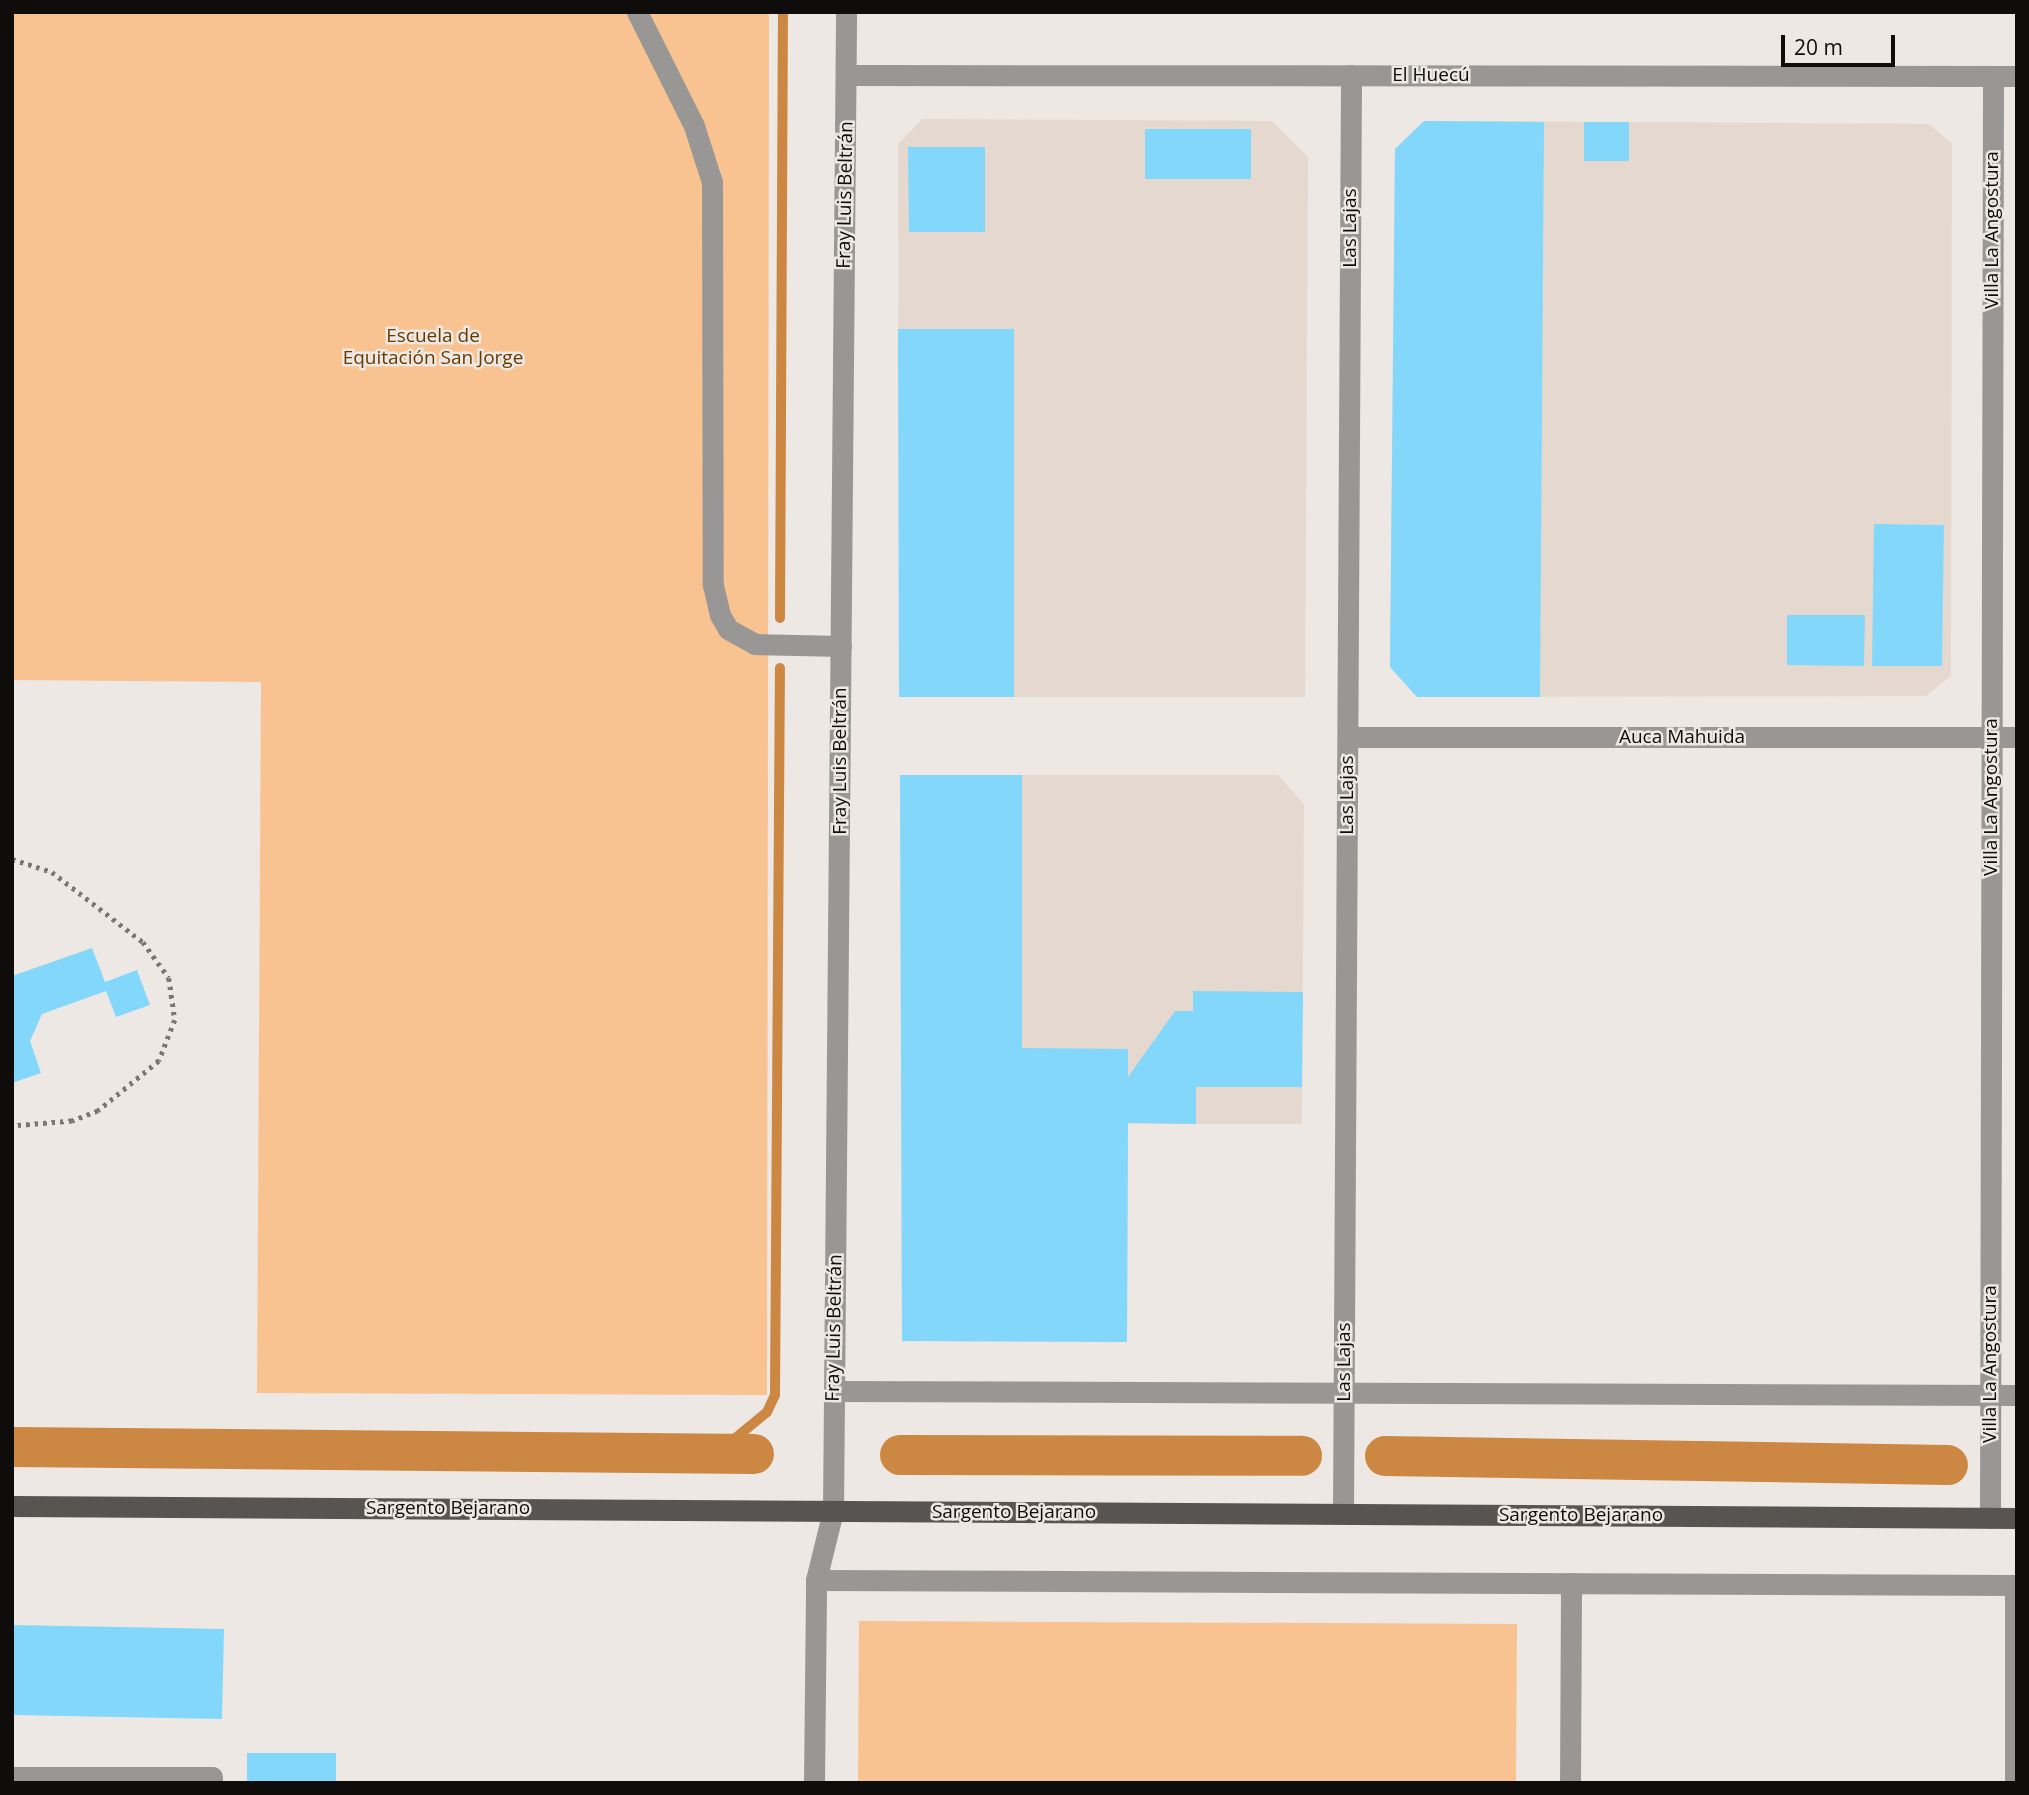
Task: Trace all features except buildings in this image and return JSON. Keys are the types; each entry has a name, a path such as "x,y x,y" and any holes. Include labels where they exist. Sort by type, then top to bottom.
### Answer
{"main road":[{"name":"Sargento Bejarano","path":"12,1506 2017,1518"}],"street":[{"path":"637,12 694,126 712,182 713,585 720,615 728,629 755,644 841,646"},
{"name":"Fray Luis Beltrán","path":"814,1783 816,1580 833,1511 846,12"},
{"name":"El Huecú","path":"846,75 2017,76"},
{"name":"Las Lajas","path":"1343,1514 1351,75"},
{"name":"Villa La Angostura","path":"1990,1518 1993,76"},
{"name":"Auca Mahuida","path":"1348,737 2017,737"},
{"path":"834,1391 2017,1395"},
{"path":"816,1580 2015,1585 2015,1783"},
{"path":"1570,1783 1571,1583"},
{"path":"12,1777 212,1777 212,1783"}],"path":[{"path":"12,859 52,872 143,942 169,978 175,1020 159,1060 98,1111 72,1121 12,1126"}],"shaded area":[{"path":"922,119 1272,121 1308,157 1305,697 899,697 898,144"},
{"path":"1424,121 1929,124 1952,144 1951,676 1926,696 1417,697 1390,667 1395,149"},
{"path":"900,775 1278,775 1304,804 1302,1124 1128,1124 1127,1342 902,1341"}],"green space":[{"name":"Escuela de Equitación San Jorge","path":"12,12 769,12 767,1395 257,1393 261,682 12,680"},
{"path":"859,1621 1517,1624 1516,1783 858,1783"}],"waterway":[{"path":"780,618 783,12"},
{"path":"716,1454 767,1412 775,1395 780,668"},
{"path":"12,1447 754,1454"},
{"path":"900,1455 1302,1456"},
{"path":"1385,1456 1948,1465"}]}
